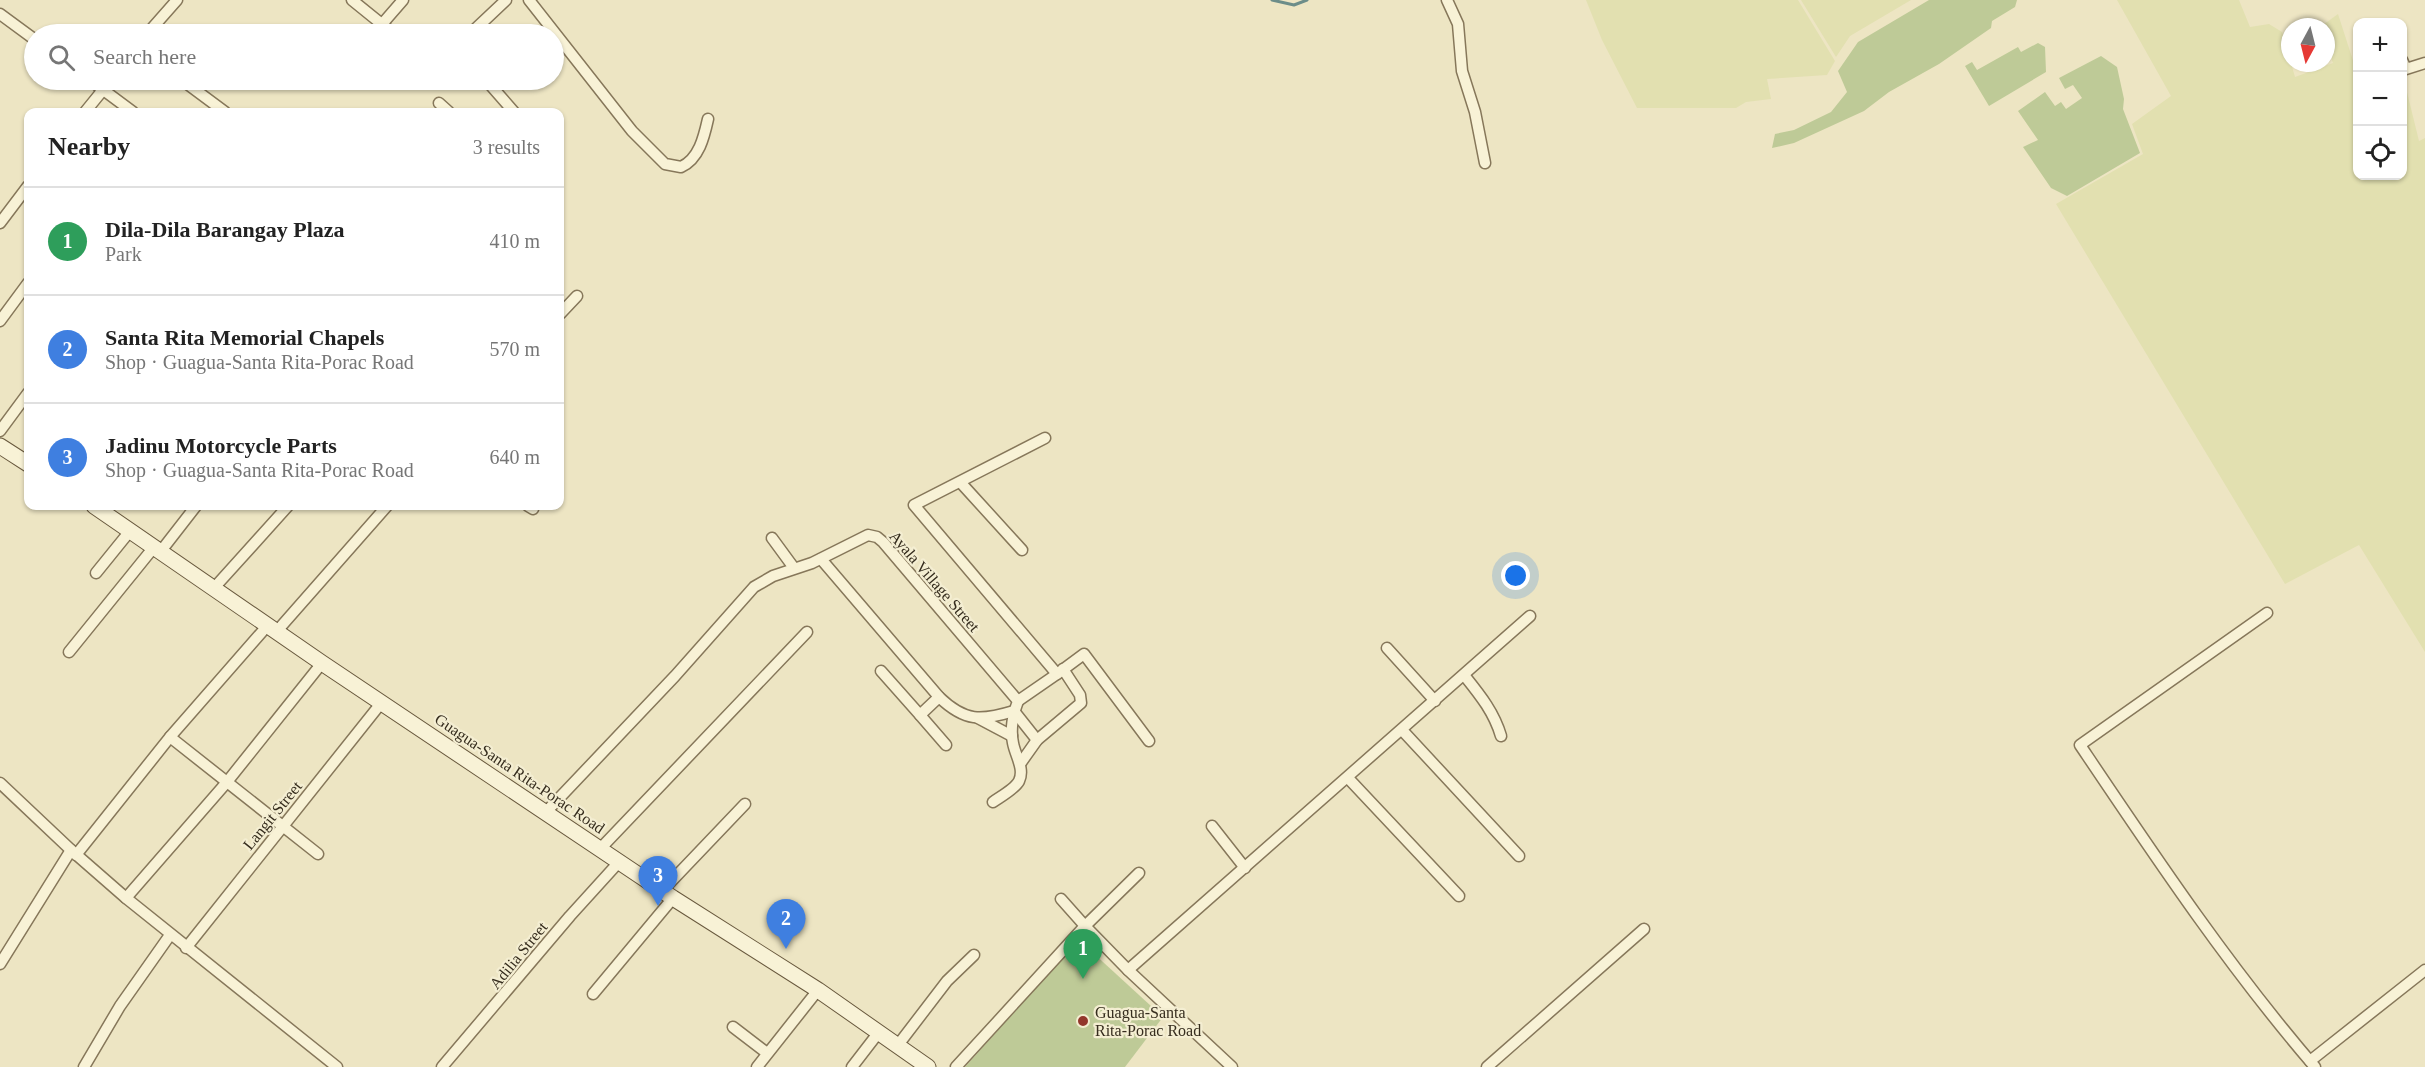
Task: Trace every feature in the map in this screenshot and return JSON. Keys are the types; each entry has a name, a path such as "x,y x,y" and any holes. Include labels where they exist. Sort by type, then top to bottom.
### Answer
{"main road":[{"path":"0,446 24,461"},
{"name":"Guagua-Santa Rita-Porac Road","path":"104,510 130,531 322,663 619,862 818,990 928,1067"}],"street":[{"path":"156,24 177,0"},
{"path":"352,0 382,23 403,0"},
{"path":"481,24 506,0"},
{"path":"529,0 548,24"},
{"path":"1448,0 1458,24 1462,71 1475,112 1485,163"},
{"path":"0,14 24,32"},
{"path":"564,45 632,131 665,164 681,167 693,159 704,137 708,119"},
{"path":"2407,69 2425,63"},
{"path":"88,108 103,90"},
{"path":"105,90 128,108"},
{"path":"195,90 220,108"},
{"path":"495,90 510,108"},
{"path":"438,103 444,108"},
{"path":"0,223 24,191"},
{"path":"0,321 24,288"},
{"path":"564,310 577,296"},
{"path":"0,431 24,398"},
{"path":"1020,764 1037,740 1082,700 914,505 961,483 1045,438"},
{"path":"961,483 1022,550"},
{"path":"69,652 192,510"},
{"path":"214,588 284,510"},
{"path":"0,964 73,852 170,737 383,510"},
{"path":"96,573 130,531"},
{"name":"Ayala Village Street","path":"546,812 675,676 754,587 772,576 821,559 862,536 877,537 1016,706 1037,740"},
{"path":"772,538 794,568"},
{"path":"821,559 939,698 958,713 976,717 994,717 1016,706 1083,654 1149,741"},
{"path":"2267,613 2080,745 2204,927 2312,1064 2425,970"},
{"path":"1128,970 1530,616"},
{"path":"600,849 807,632"},
{"path":"1387,648 1435,701"},
{"path":"126,898 227,782 322,663"},
{"path":"881,671 946,745"},
{"path":"1464,675 1497,720 1501,736"},
{"path":"920,715 939,698"},
{"name":"Langit Street","path":"186,948 382,702"},
{"path":"993,802 1019,781 1020,764 1012,736 1016,706"},
{"path":"976,717 1012,736"},
{"path":"1402,730 1520,856"},
{"path":"170,737 318,854"},
{"path":"1348,778 1459,896"},
{"path":"0,783 126,898 337,1067"},
{"path":"593,994 668,894 745,804"},
{"path":"1212,826 1245,868"},
{"name":"Adilia Street","path":"442,1067 619,862"},
{"path":"956,1067 1085,926 1139,873"},
{"path":"1061,899 1128,970 1232,1067"},
{"path":"1487,1067 1644,929"},
{"path":"84,1067 120,1006 170,935"},
{"path":"898,1045 947,981 974,956"},
{"path":"757,1067 818,990"},
{"path":"733,1027 767,1053"},
{"path":"852,1067 879,1032"}],"shaded area":[{"path":"1586,0 1798,0 1835,61 1827,75 1767,79 1771,99 1746,102 1736,108 1637,108 1602,40"},
{"path":"1801,0 1911,0 1850,36 1836,57"},
{"path":"2117,0 2239,0 2250,27 2269,24 2281,31 2281,72 2294,72 2295,77 2309,72 2335,72 2335,18 2332,18 2338,14 2353,61 2353,180 2407,180 2407,92 2419,141 2425,138 2425,652 2359,545 2285,584 2056,204 2143,154 2132,124 2171,96"}],"green space":[{"path":"1929,0 2017,0 2015,7 1992,21 1991,28 1939,64 1889,92 1864,111 1794,143 1772,148 1775,134 1794,130 1831,112 1847,92 1838,71 1858,42"},
{"path":"2038,43 2045,47 2046,72 1989,106 1965,66 1972,62 1977,70 2018,47 2021,52"},
{"path":"2101,56 2117,67 2124,99 2123,109 2140,153 2067,196 2051,188 2023,147 2038,140 2018,111 2045,92 2055,106 2061,102 2066,109 2082,98 2073,85 2065,89 2059,78"},
{"path":"1079,940 1163,1017 1125,1067 965,1067"}],"waterway":[{"path":"1272,0 1294,5 1307,0"}],"place":[{"name":"Jadinu Motorcycle Parts","path":"658,906"},
{"name":"Santa Rita Memorial Chapels","path":"786,949"},
{"name":"Dila-Dila Barangay Plaza","path":"1083,979"},
{"name":"Guagua-Santa Rita-Porac Road","path":"1083,1021"}]}
